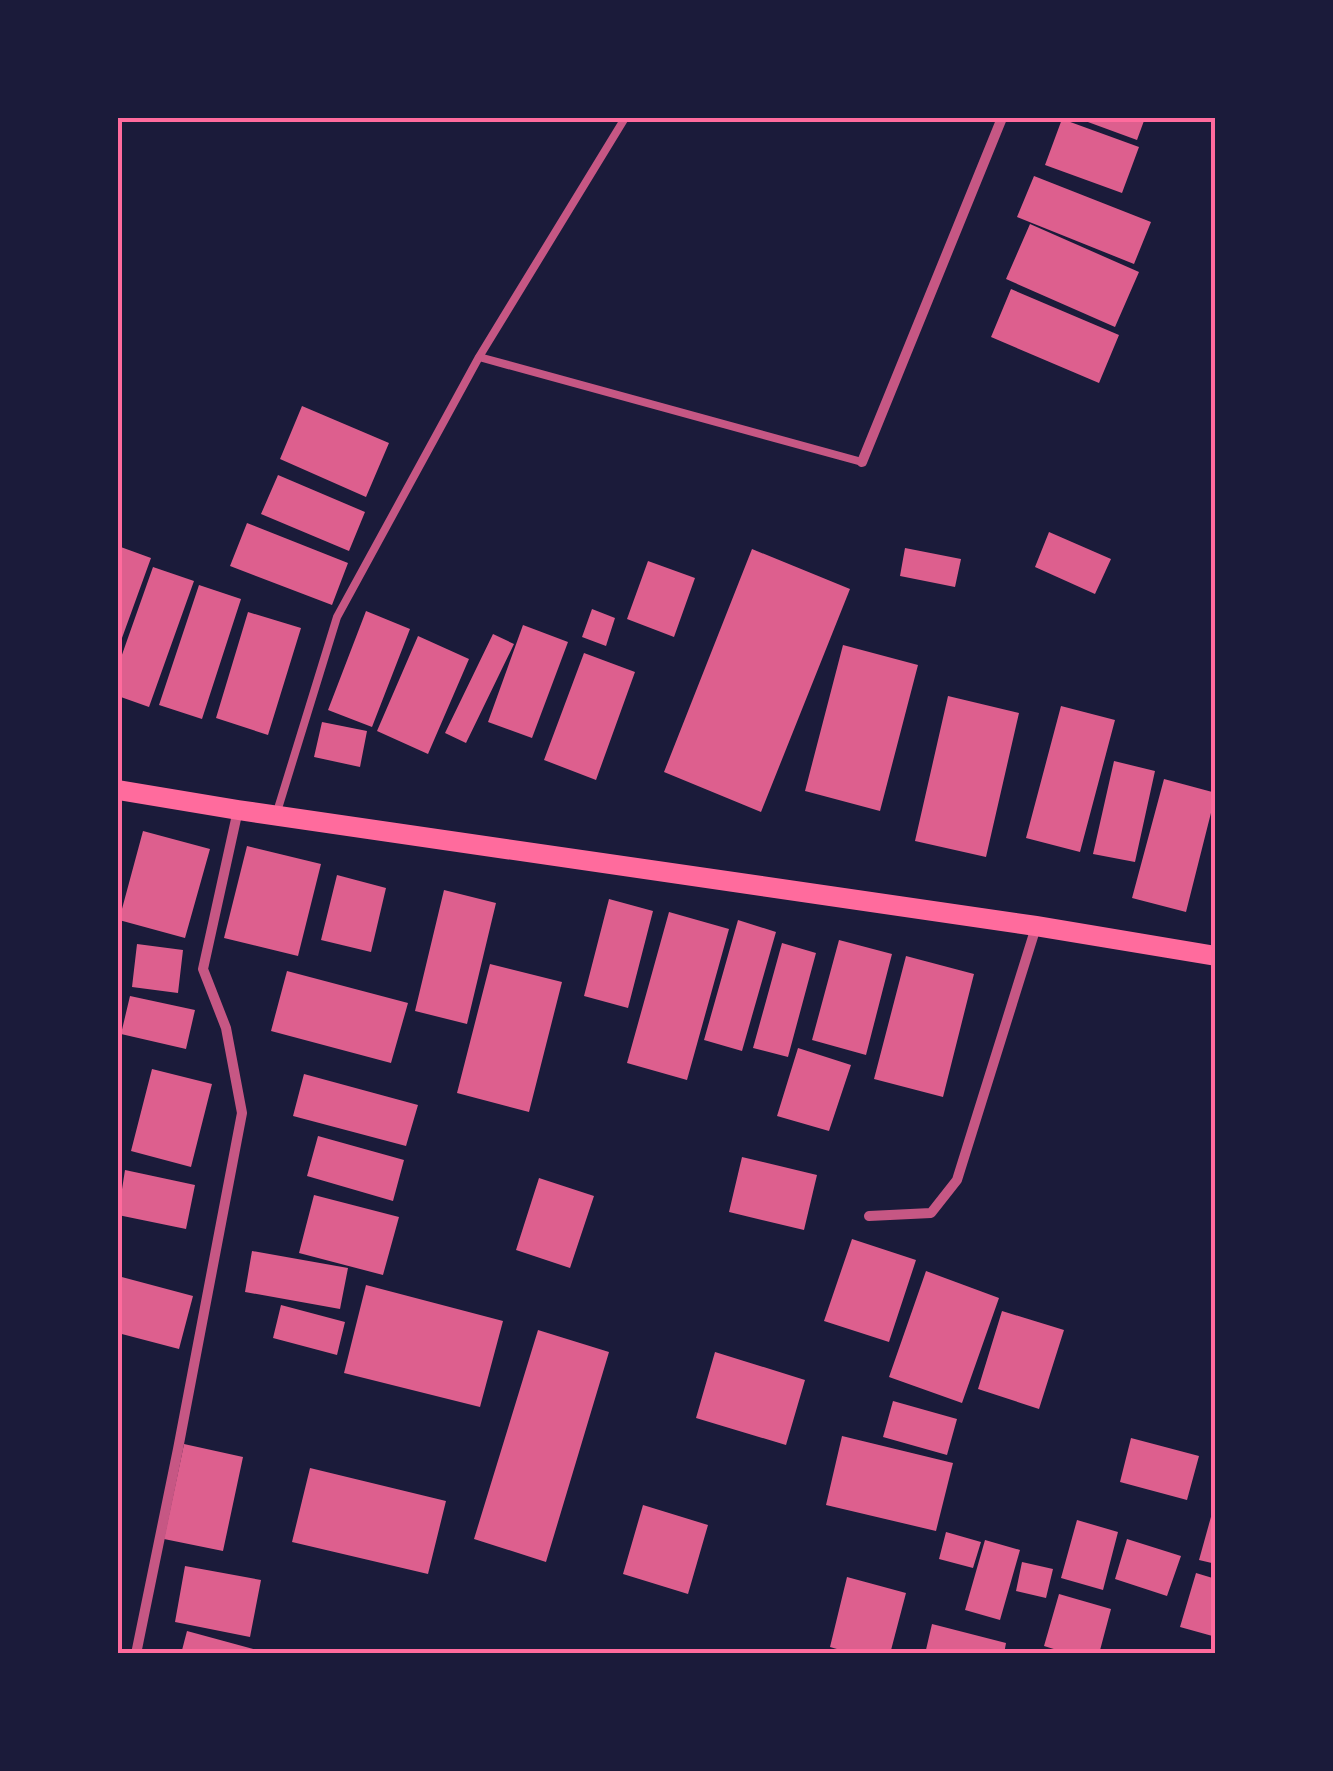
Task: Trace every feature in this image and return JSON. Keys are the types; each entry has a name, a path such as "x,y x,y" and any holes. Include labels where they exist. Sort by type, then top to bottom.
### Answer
{"main road":[{"path":"118,790 1216,956"}],"street":[{"path":"862,462 1002,118"},
{"path":"136,1654 242,1112 226,1028 203,969 238,810"},
{"path":"869,1216 931,1213 957,1180 1036,926"}],"lane":[{"path":"276,815 337,617 479,357 625,118"},
{"path":"479,357 862,462"}],"building":[{"path":"1077,118 1145,118 1137,140"},
{"path":"1062,119 1139,147 1122,193 1045,165"},
{"path":"1034,176 1151,222 1134,264 1017,217"},
{"path":"1030,224 1139,272 1115,327 1006,279"},
{"path":"1011,289 1119,335 1099,383 991,337"},
{"path":"302,406 389,443 366,497 280,459"},
{"path":"278,475 365,512 349,551 261,514"},
{"path":"247,523 348,563 332,605 230,566"},
{"path":"1049,532 1111,559 1095,594 1035,567"},
{"path":"118,546 151,558 118,649"},
{"path":"905,548 961,559 955,587 900,576"},
{"path":"752,549 850,589 761,812 664,772"},
{"path":"648,561 695,578 674,637 627,619"},
{"path":"153,567 194,581 149,707 118,696 118,666"},
{"path":"199,585 241,599 202,719 159,705"},
{"path":"592,609 615,618 606,646 582,637"},
{"path":"366,611 410,629 372,727 328,710"},
{"path":"248,612 301,628 268,735 216,718"},
{"path":"523,625 568,642 532,738 488,722"},
{"path":"493,634 514,644 466,743 445,733"},
{"path":"418,636 469,659 428,754 377,731"},
{"path":"843,645 918,665 880,811 805,791"},
{"path":"584,653 635,672 596,780 544,760"},
{"path":"948,696 1019,713 986,857 915,841"},
{"path":"1061,706 1115,720 1080,852 1026,838"},
{"path":"322,722 367,731 360,767 314,757"},
{"path":"1114,761 1155,771 1135,862 1093,854"},
{"path":"1164,779 1216,793 1186,912 1132,898"},
{"path":"143,831 210,849 185,938 119,920"},
{"path":"247,846 321,864 298,956 224,938"},
{"path":"337,875 386,888 371,952 321,940"},
{"path":"444,890 496,903 467,1024 415,1011"},
{"path":"609,899 653,911 628,1008 584,996"},
{"path":"669,912 729,929 687,1080 627,1063"},
{"path":"738,920 776,932 742,1051 704,1040"},
{"path":"839,940 892,954 866,1055 812,1040"},
{"path":"782,943 816,953 788,1057 753,1048"},
{"path":"137,944 183,950 178,993 132,987"},
{"path":"906,956 974,974 943,1097 874,1079"},
{"path":"490,964 562,982 529,1112 457,1093"},
{"path":"287,971 408,1003 391,1063 271,1031"},
{"path":"130,996 195,1010 186,1049 121,1034"},
{"path":"798,1048 851,1065 829,1131 777,1116"},
{"path":"152,1069 212,1084 191,1167 131,1151"},
{"path":"304,1074 418,1105 406,1146 293,1116"},
{"path":"318,1136 404,1160 393,1201 307,1176"},
{"path":"742,1157 817,1175 804,1230 729,1212"},
{"path":"125,1170 195,1185 186,1229 118,1215"},
{"path":"539,1178 594,1196 570,1268 516,1250"},
{"path":"314,1195 399,1217 383,1275 299,1253"},
{"path":"852,1239 916,1260 889,1342 824,1321"},
{"path":"252,1251 348,1268 340,1309 245,1292"},
{"path":"926,1271 999,1298 962,1403 889,1377"},
{"path":"118,1276 193,1296 179,1349 118,1333"},
{"path":"366,1285 503,1321 480,1407 344,1373"},
{"path":"281,1305 345,1322 337,1355 273,1338"},
{"path":"1002,1311 1064,1330 1039,1409 978,1389"},
{"path":"538,1330 609,1352 546,1562 474,1539"},
{"path":"715,1352 805,1380 786,1445 696,1418"},
{"path":"893,1401 957,1419 947,1455 883,1437"},
{"path":"842,1436 953,1463 936,1531 826,1505"},
{"path":"1131,1438 1199,1456 1187,1500 1120,1482"},
{"path":"184,1444 243,1457 223,1551 164,1539"},
{"path":"310,1468 446,1501 428,1574 292,1542"},
{"path":"643,1505 708,1525 688,1594 623,1574"},
{"path":"1216,1506 1216,1564 1199,1560"},
{"path":"1077,1520 1118,1532 1103,1590 1061,1578"},
{"path":"946,1532 981,1542 973,1568 939,1559"},
{"path":"1127,1539 1181,1556 1167,1596 1115,1579"},
{"path":"985,1540 1020,1550 1000,1620 965,1610"},
{"path":"1022,1562 1053,1569 1046,1598 1016,1591"},
{"path":"185,1566 261,1580 250,1637 175,1622"},
{"path":"1196,1573 1216,1579 1216,1637 1180,1627"},
{"path":"847,1577 906,1593 890,1654 854,1654 830,1647"},
{"path":"1059,1594 1111,1609 1099,1654 1070,1654 1044,1646"},
{"path":"932,1624 1006,1643 1004,1654 925,1654"},
{"path":"187,1631 264,1652 264,1654 181,1654"}]}
